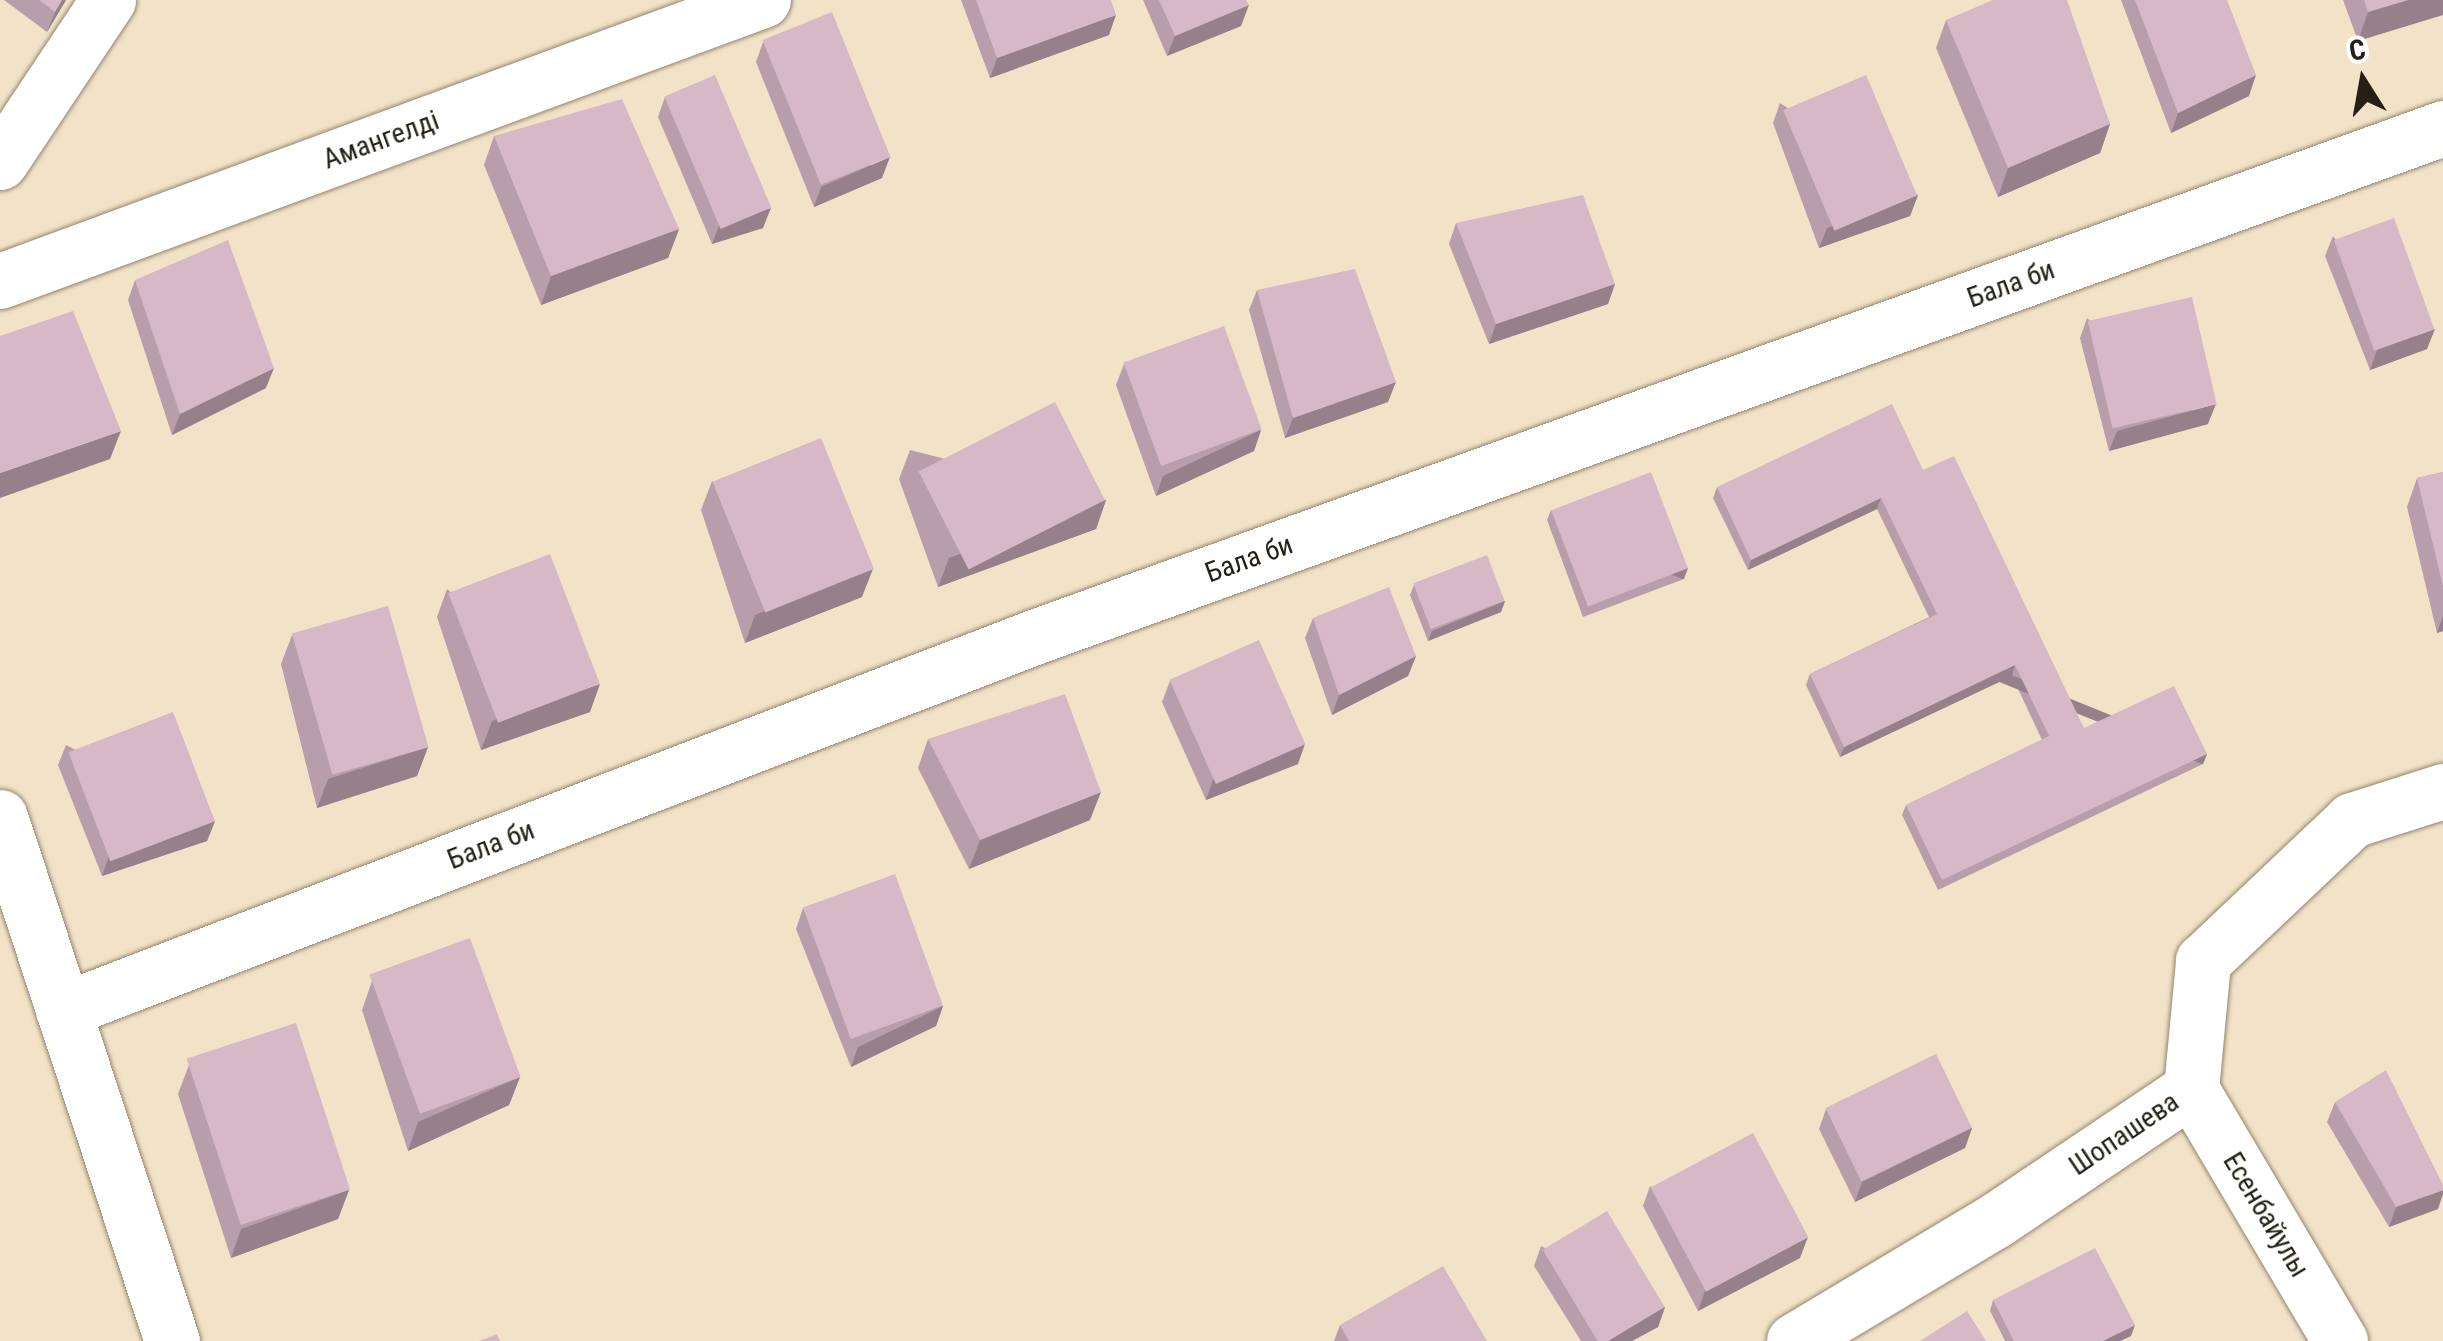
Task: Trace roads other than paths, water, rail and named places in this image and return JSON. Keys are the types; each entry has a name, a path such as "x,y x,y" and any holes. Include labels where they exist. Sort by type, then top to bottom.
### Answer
{"street":[{"path":"0,162 108,0"},
{"name":"Амангелді","path":"0,281 762,0"},
{"name":"Бала би","path":"63,1010 1034,637 2443,128"},
{"name":"Шопашева","path":"1794,1341 1996,1220 2191,1089 2204,960 2352,820 2443,790"},
{"path":"4,844 172,1341"},
{"name":"Есенбайулы","path":"2191,1089 2340,1341"}]}
